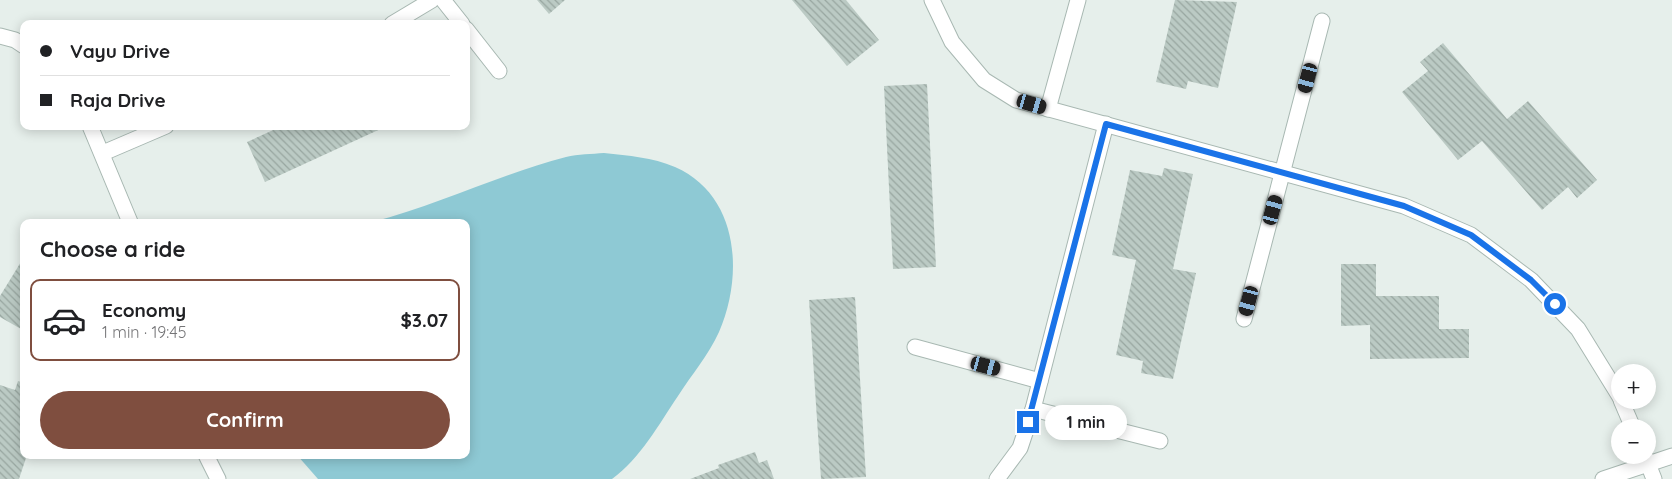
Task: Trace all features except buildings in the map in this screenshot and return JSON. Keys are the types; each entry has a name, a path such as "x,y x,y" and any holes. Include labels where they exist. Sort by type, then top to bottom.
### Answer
{"street":[{"path":"399,20 432,0"},
{"path":"443,0 459,20"},
{"path":"932,0 952,42 984,80 1016,100 1404,206 1471,235 1531,280 1578,329 1611,383"},
{"path":"1048,109 1078,0"},
{"path":"1244,319 1322,21"},
{"path":"470,34 499,71"},
{"path":"0,36 20,43"},
{"path":"997,479 1020,448 1033,409 1106,124"},
{"path":"92,130 129,219"},
{"path":"103,153 157,130"},
{"path":"915,347 1040,381"},
{"path":"1033,409 1160,441"},
{"path":"1656,459 1672,456"},
{"path":"208,459 218,479"},
{"path":"1604,479 1638,464"},
{"path":"1648,464 1654,479"}],"water":[{"path":"604,153 640,157 675,167 696,180 712,197 724,216 730,239 733,262 732,286 727,310 719,332 705,357 640,451 612,479 318,479 300,459 470,459 470,219 383,219 541,164 580,155"}],"route":[{"path":"1028,422 1033,409 1106,124 1404,206 1471,235 1531,280 1555,304"}]}
